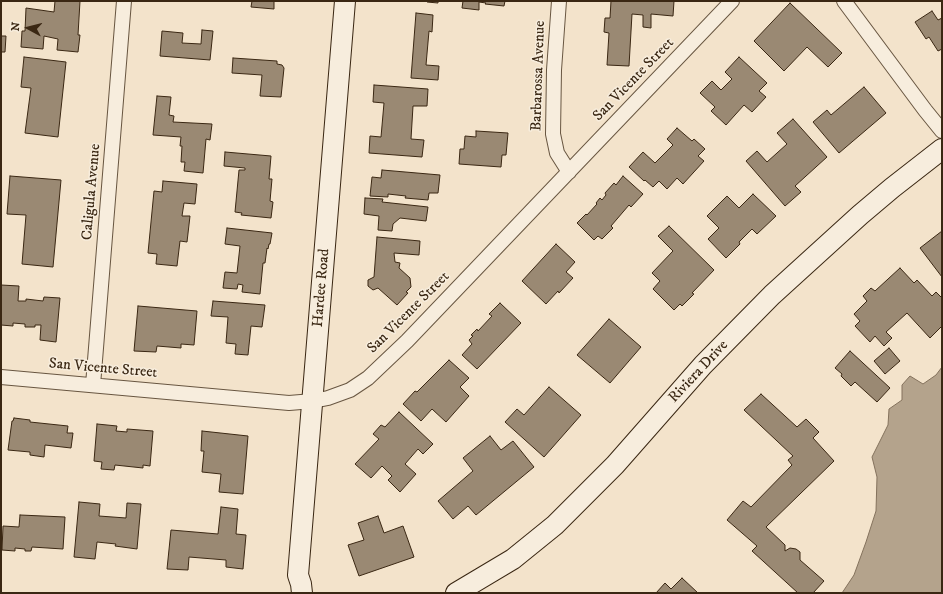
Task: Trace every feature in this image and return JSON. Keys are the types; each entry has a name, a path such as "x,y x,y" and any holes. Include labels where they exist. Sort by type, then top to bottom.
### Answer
{"street":[{"name":"Caligula Avenue","path":"93,385 124,1"},
{"name":"Hardee Road","path":"297,587 345,1"},
{"name":"Barbarossa Avenue","path":"559,1 554,70 553,134 557,153 569,172"},
{"name":"San Vicente Street","path":"1,377 289,402 313,401 342,394 350,390 368,378 407,341 732,1"},
{"path":"844,1 928,115 942,131"},
{"name":"Riviera Drive","path":"456,593 513,560 554,525 615,465 704,365 772,295 860,215 942,149"}],"shaded area":[{"path":"942,367 942,593 842,593 854,575 876,511 877,477 872,457 888,425 889,409 902,400 902,385 910,376 923,384 936,375"}],"building":[{"path":"55,1 80,1 78,35 80,35 78,52 57,50 58,39 44,36 43,49 21,47 22,31 25,31 26,8 54,12"},
{"path":"252,1 274,1 274,9 251,7"},
{"path":"438,1 438,3 427,2"},
{"path":"463,1 505,1 504,6 479,2 479,10 462,8"},
{"path":"611,1 674,1 673,16 651,14 651,28 643,27 643,15 632,14 629,66 607,65 609,33 604,32 605,18 610,18"},
{"path":"790,3 842,53 828,67 807,47 784,71 754,41"},
{"path":"932,11 938,20 942,18 942,49 938,51 929,37 926,39 915,22"},
{"path":"416,13 433,15 432,32 429,31 426,65 439,66 438,80 411,78"},
{"path":"202,30 213,31 210,60 160,56 162,31 183,33 182,43 201,44"},
{"path":"1,36 6,36 5,52 1,52"},
{"path":"24,57 66,62 58,137 25,133 31,88 21,87"},
{"path":"739,57 767,83 759,91 766,97 752,112 744,105 726,125 711,111 715,107 700,93 712,81 721,90 732,79 725,72"},
{"path":"233,58 277,61 277,64 282,65 284,68 281,97 260,96 262,75 232,73"},
{"path":"374,85 428,89 427,106 413,106 411,139 424,140 422,157 369,153 370,136 381,137 384,103 373,102"},
{"path":"864,87 886,113 839,153 813,122 827,110 831,115"},
{"path":"157,96 171,97 169,115 174,116 173,122 212,124 210,140 206,139 203,173 184,171 185,162 181,162 181,137 153,135"},
{"path":"793,119 827,157 795,186 801,192 785,206 746,161 757,151 767,162 787,144 777,133"},
{"path":"677,128 692,141 694,139 705,149 698,156 704,161 683,184 677,178 667,189 659,181 653,187 629,167 643,152 655,163 673,145 667,139"},
{"path":"476,131 508,133 506,155 502,155 501,167 459,164 460,149 464,149 465,136 476,137"},
{"path":"225,152 271,156 269,179 272,179 270,201 273,202 271,218 241,215 242,213 235,212 239,170 245,170 245,168 224,166"},
{"path":"382,170 440,175 438,193 429,193 428,200 405,198 406,196 388,194 388,197 370,196 372,177 381,178"},
{"path":"10,176 61,180 53,267 22,264 26,215 7,214"},
{"path":"623,176 643,194 631,207 629,205 611,226 613,228 602,239 598,236 594,240 577,223 586,214 587,215 597,204 596,203 600,198 602,200 606,195 605,193 614,183 616,185"},
{"path":"163,181 197,184 195,204 184,203 182,216 190,216 187,242 180,241 177,266 156,264 157,254 148,253 154,191 162,192"},
{"path":"753,194 776,216 757,234 752,229 726,258 708,239 719,228 707,216 727,196 739,208"},
{"path":"365,198 383,199 382,202 428,207 426,221 400,218 393,224 392,231 378,230 379,216 364,214"},
{"path":"669,226 714,270 682,306 680,304 674,310 653,289 660,281 652,273 673,251 658,236"},
{"path":"227,228 272,233 270,244 268,249 267,248 265,263 263,263 260,294 242,292 243,285 238,284 237,289 223,288 225,272 237,273 240,246 225,244"},
{"path":"942,231 942,277 920,248"},
{"path":"377,237 420,241 419,255 394,253 395,262 400,263 399,268 410,278 411,287 406,292 408,293 397,305 378,288 373,290 368,286 368,280 374,277"},
{"path":"556,244 575,262 566,272 573,278 546,304 522,281"},
{"path":"900,268 914,283 917,280 932,296 936,292 942,298 942,326 930,338 907,313 886,332 892,338 884,346 875,336 870,342 855,326 860,321 854,314 867,301 863,296 871,288 875,291"},
{"path":"1,285 19,286 18,301 26,301 26,299 43,301 44,297 60,298 56,342 40,340 41,325 35,325 35,327 25,327 25,324 13,323 13,326 1,325"},
{"path":"213,301 265,305 262,327 251,326 248,355 235,354 236,344 226,343 228,317 211,316"},
{"path":"500,303 521,323 477,369 462,355 472,344 469,340 473,336 471,335 477,329 478,331 492,316 489,314"},
{"path":"138,306 197,311 194,345 181,344 181,348 157,346 156,352 134,351"},
{"path":"609,319 641,347 610,383 577,355"},
{"path":"889,348 900,361 885,374 874,361"},
{"path":"850,351 890,388 877,402 855,382 851,386 841,376 842,374 835,368"},
{"path":"449,360 469,378 460,387 469,396 446,422 432,409 421,421 403,404"},
{"path":"549,387 581,415 544,457 505,422 517,409 524,415"},
{"path":"761,394 797,427 806,419 819,432 813,438 834,461 766,527 785,545 785,551 790,548 796,549 800,552 800,560 824,581 813,593 798,593 752,551 757,546 727,520 743,501 751,507 792,465 788,460 793,456 744,410"},
{"path":"399,412 433,444 423,454 418,449 405,464 416,474 400,492 388,480 392,476 382,466 371,478 355,464 379,439 373,434 381,425 385,427"},
{"path":"14,418 30,420 30,422 68,426 67,433 73,433 71,448 45,445 44,457 30,455 30,452 8,450 12,421"},
{"path":"97,424 117,426 116,431 127,432 127,429 153,431 150,466 143,465 143,468 115,465 114,470 101,469 102,462 94,461"},
{"path":"202,431 248,436 243,494 219,492 221,474 202,472 204,451 201,451"},
{"path":"490,436 501,450 513,441 534,467 476,515 468,506 453,519 438,501 473,471 463,458"},
{"path":"79,502 100,504 99,516 126,518 127,503 141,504 137,549 115,546 116,544 97,542 95,559 74,557"},
{"path":"221,507 238,509 236,534 246,535 243,569 226,567 226,560 189,557 188,570 167,569 171,530 218,534"},
{"path":"20,515 65,517 63,549 32,547 31,551 15,548 15,551 2,550 3,526 19,527"},
{"path":"378,516 384,533 403,526 414,557 359,576 348,545 364,540 358,523"},
{"path":"682,578 698,593 656,593 665,583 671,589"}]}
